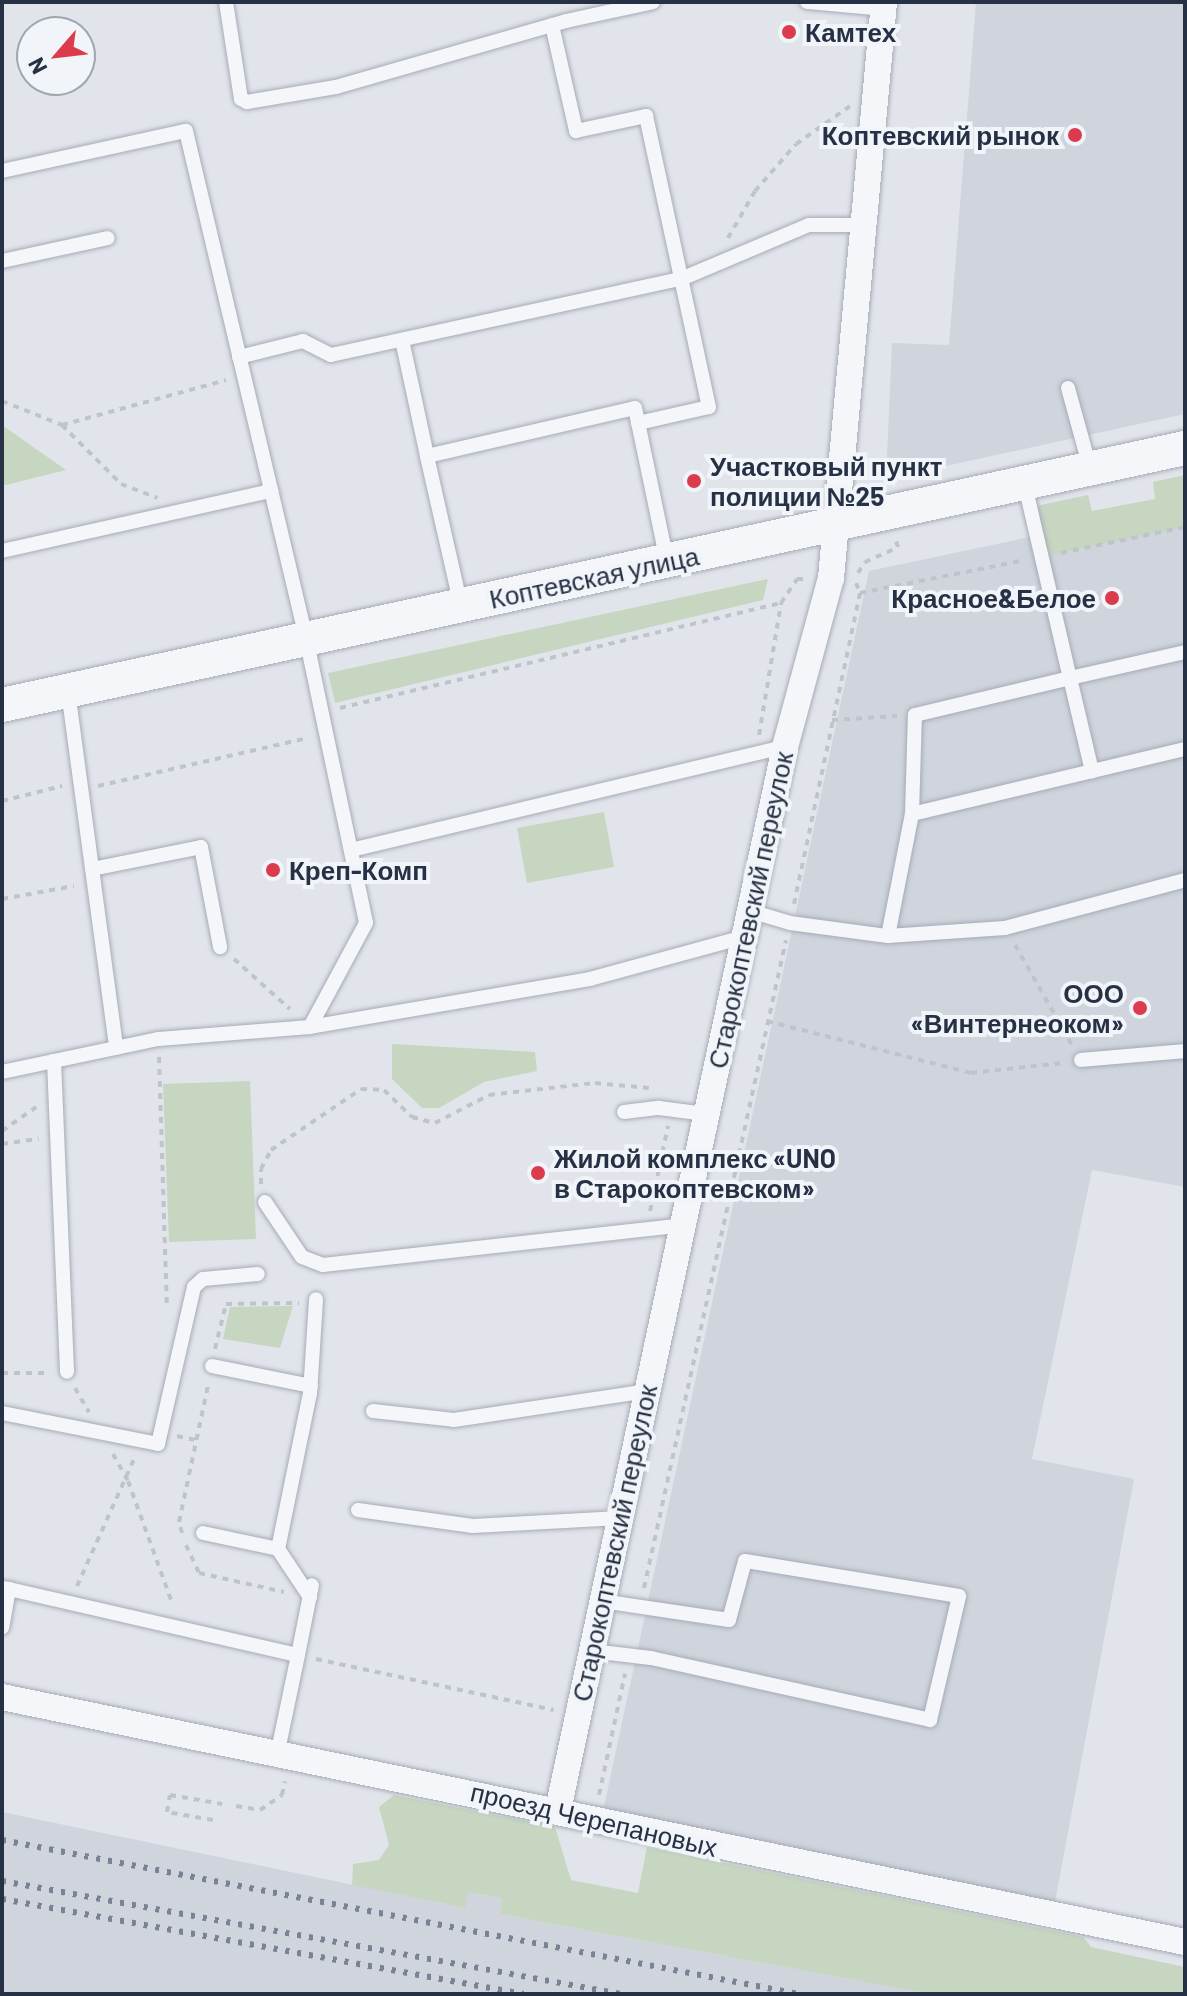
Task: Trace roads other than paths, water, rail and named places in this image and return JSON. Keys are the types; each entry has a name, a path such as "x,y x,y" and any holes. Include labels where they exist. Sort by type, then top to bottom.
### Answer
{"street":[{"name":"Старокоптевский переулок","path":"558,1810 785,747 831,578 884,5"},
{"name":"Коптевская улица","path":"2,705 1185,448"},
{"name":"проезд Черепановых","path":"2,1697 284,1752 558,1810 593,1821 1185,1942"}],"lane":[{"path":"226,2 241,99 247,102 336,87 552,25 653,2"},
{"path":"807,2 884,5"},
{"path":"552,25 576,131 646,116 709,407 638,423"},
{"path":"2,171 186,131 306,638 366,923 310,1027"},
{"path":"239,357 303,341 331,355 681,279 809,225 865,225"},
{"path":"2,261 108,238"},
{"path":"402,340 461,606"},
{"path":"1068,388 1090,468"},
{"path":"427,456 635,408 667,561"},
{"path":"1024,481 1092,771"},
{"path":"2,551 271,491"},
{"path":"888,936 912,814 915,715 1185,652"},
{"path":"68,691 116,1048"},
{"path":"351,850 785,747"},
{"path":"912,814 1185,749"},
{"path":"93,876 201,847 220,947"},
{"path":"2,1072 158,1039 310,1027 576,982 747,924 790,923 888,936 1005,928 1185,880"},
{"path":"1081,1060 1185,1051"},
{"path":"54,1061 67,1372"},
{"path":"624,1112 671,1110 706,1114"},
{"path":"265,1202 302,1257 323,1265 683,1225"},
{"path":"2,1413 139,1442 162,1441 196,1284 258,1274"},
{"path":"278,1549 311,1386 316,1301"},
{"path":"212,1366 311,1386"},
{"path":"373,1411 454,1420 647,1391"},
{"path":"358,1510 473,1526 620,1518"},
{"path":"203,1533 278,1549 311,1591 284,1752"},
{"path":"592,1651 629,1656 930,1720 959,1596 745,1561 729,1620 602,1601"},
{"path":"2,1627 6,1588 298,1655"}],"railway":[{"path":"2,1840 798,1994"},
{"path":"2,1881 621,1994"},
{"path":"2,1899 523,1994"}],"place":[{"name":"Камтех","path":"789,32"},
{"name":"Коптевский рынок","path":"1075,135"},
{"name":"Участковый пункт полиции №25","path":"694,481"},
{"name":"Красное&Белое","path":"1112,598"},
{"name":"Креп-Комп","path":"273,870"},
{"name":"ООО «Винтернеоком»","path":"1140,1008"},
{"name":"Жилой комплекс «UNO в Старокоптевском»","path":"538,1173"}]}
